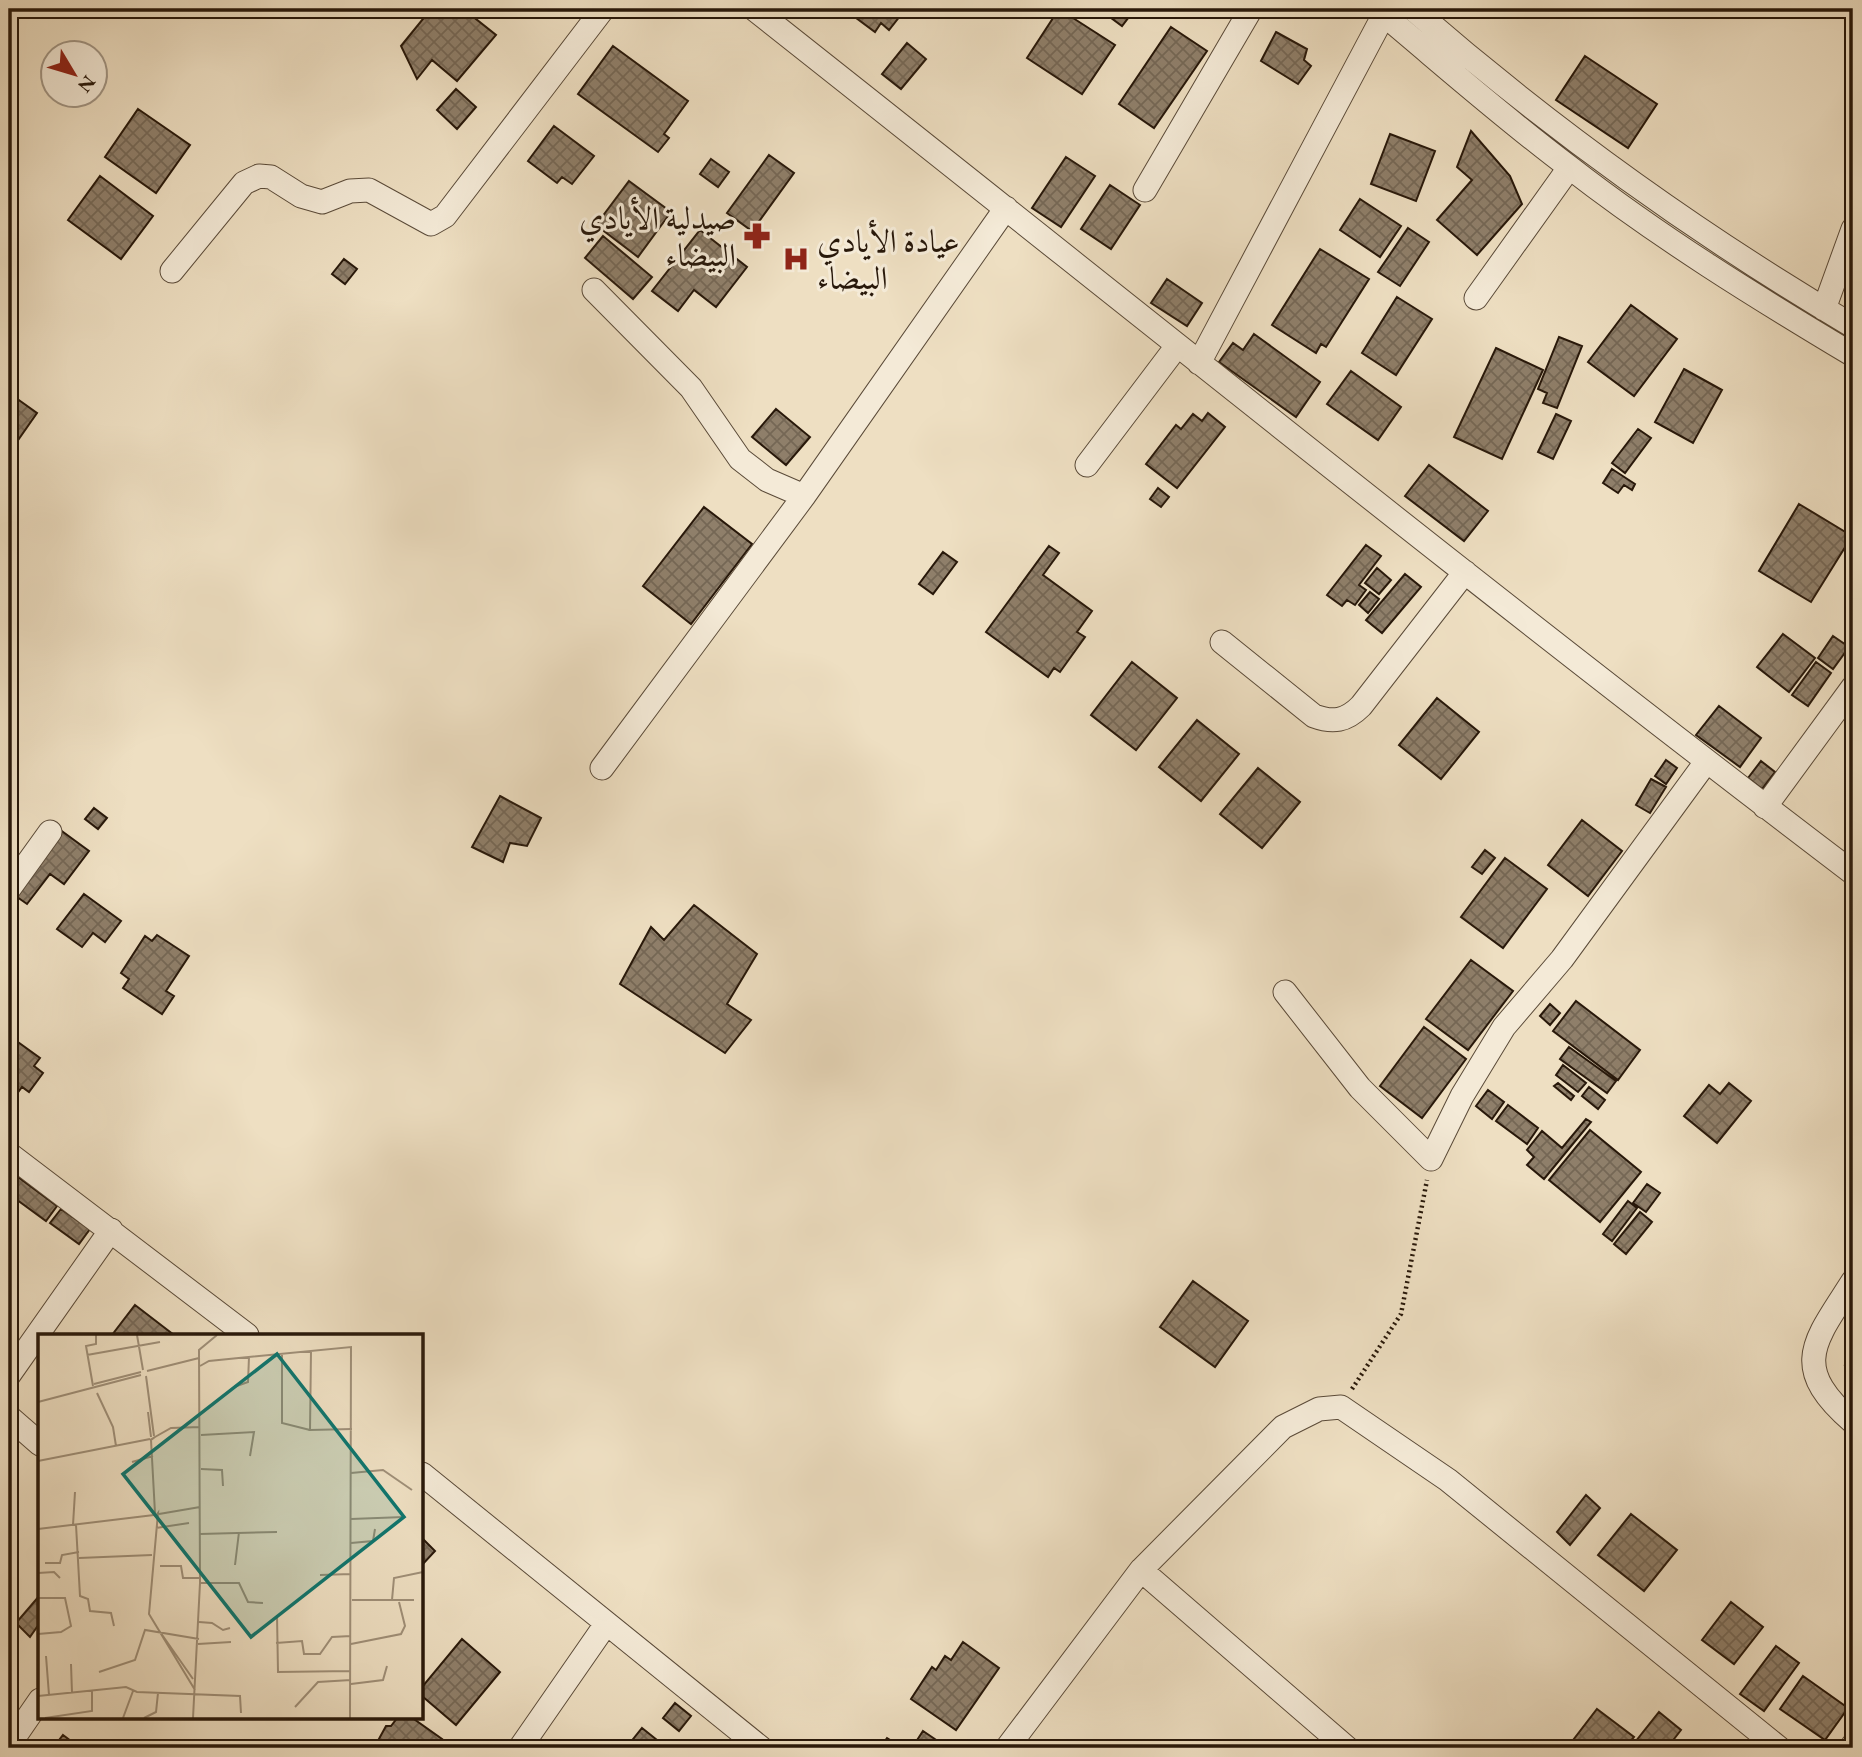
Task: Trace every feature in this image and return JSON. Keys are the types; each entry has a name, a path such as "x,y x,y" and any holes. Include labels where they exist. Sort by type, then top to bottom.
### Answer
{"street":[{"path":"172,271 244,183 259,176 271,177 301,196 323,202 350,191 369,191 431,224 445,216 603,9"},
{"path":"754,9 1706,762 1853,873"},
{"path":"1146,190 1251,9"},
{"path":"1393,15 1569,168 1711,268 1853,355"},
{"path":"1393,15 1630,181 1853,326"},
{"path":"1199,363 1393,15"},
{"path":"1476,298 1569,168"},
{"path":"1616,202 1630,181"},
{"path":"602,768 804,496 1006,208"},
{"path":"1825,309 1853,229"},
{"path":"594,290 691,388 740,459 767,480 804,496"},
{"path":"1087,465 1177,346"},
{"path":"1222,642 1314,716 1325,720 1343,719 1360,706 1465,572"},
{"path":"1765,807 1853,687"},
{"path":"1285,992 1360,1088 1431,1159 1462,1096 1504,1027 1562,959 1706,762"},
{"path":"9,889 50,832"},
{"path":"9,1154 246,1334"},
{"path":"9,1375 111,1230"},
{"path":"1853,1280 1822,1330 1814,1354 1817,1380 1822,1392 1853,1422"},
{"path":"1007,1748 1141,1570 1283,1427 1319,1409 1341,1406 1448,1480 1779,1748"},
{"path":"9,1417 38,1442"},
{"path":"424,1476 761,1748"},
{"path":"1141,1570 1347,1748"},
{"path":"520,1748 606,1624"},
{"path":"9,1745 38,1703"}],"path":[{"path":"1341,1406 1401,1314 1431,1159"}],"building":[{"path":"431,9 476,9 471,15 496,35 457,81 432,60 417,79 401,46"},
{"path":"844,9 898,9 895,13 900,16 889,30 881,23 875,32"},
{"path":"1059,9 1115,45 1082,94 1027,58"},
{"path":"1099,9 1135,9 1122,26"},
{"path":"1171,27 1207,51 1154,128 1119,104"},
{"path":"1276,32 1307,49 1304,60 1311,66 1298,84 1261,61"},
{"path":"907,43 926,59 901,89 882,74"},
{"path":"613,46 688,101 664,134 669,138 658,152 578,94"},
{"path":"1585,56 1657,104 1628,148 1556,100"},
{"path":"456,89 476,107 457,129 437,110"},
{"path":"138,109 190,145 156,193 105,157"},
{"path":"554,126 594,156 572,184 562,177 557,183 528,161"},
{"path":"1471,131 1510,176 1522,204 1477,255 1437,220 1472,180 1457,167"},
{"path":"1390,134 1435,151 1416,201 1371,184"},
{"path":"769,155 794,173 752,231 727,213"},
{"path":"1066,157 1095,176 1061,227 1032,208"},
{"path":"711,159 729,172 718,187 700,174"},
{"path":"100,176 153,216 121,259 68,220"},
{"path":"629,181 671,212 638,257 596,225"},
{"path":"1110,185 1140,205 1111,249 1081,229"},
{"path":"1360,199 1401,226 1380,257 1340,230"},
{"path":"1408,228 1429,242 1400,286 1378,272"},
{"path":"700,230 747,267 716,307 694,290 678,311 652,291"},
{"path":"603,236 652,277 633,299 585,258"},
{"path":"1320,249 1369,279 1326,347 1321,344 1316,353 1272,325"},
{"path":"344,259 357,269 345,284 332,274"},
{"path":"1167,279 1202,303 1187,326 1151,303"},
{"path":"1397,297 1432,319 1396,375 1362,353"},
{"path":"1631,305 1677,339 1634,396 1588,362"},
{"path":"1254,334 1320,382 1296,417 1219,362 1233,343 1243,350"},
{"path":"1559,337 1582,346 1557,408 1543,403 1547,393 1538,389"},
{"path":"1496,348 1543,370 1502,459 1454,437"},
{"path":"1684,369 1722,390 1693,443 1655,422"},
{"path":"1351,371 1401,407 1378,440 1327,404"},
{"path":"9,393 37,413 9,453"},
{"path":"776,409 810,437 786,465 752,437"},
{"path":"1208,413 1225,427 1177,488 1146,464 1176,425 1181,429 1193,414 1202,421"},
{"path":"1556,414 1571,421 1553,459 1538,452"},
{"path":"1638,429 1651,438 1625,473 1612,463"},
{"path":"1429,465 1488,511 1464,541 1405,496"},
{"path":"1612,469 1635,484 1632,490 1624,485 1618,493 1603,483"},
{"path":"1158,488 1169,497 1161,507 1150,499"},
{"path":"1799,504 1852,536 1811,602 1759,571"},
{"path":"704,507 752,544 691,624 643,586"},
{"path":"1366,545 1381,556 1359,585 1366,590 1355,605 1347,600 1342,606 1327,595"},
{"path":"1049,546 1059,553 1043,575 1092,611 1077,632 1085,637 1060,672 1054,668 1048,677 986,632"},
{"path":"943,552 957,562 933,594 919,584"},
{"path":"1377,568 1391,580 1379,594 1365,583"},
{"path":"1405,574 1421,587 1382,633 1366,620"},
{"path":"1370,592 1379,599 1368,613 1359,605"},
{"path":"1783,634 1815,658 1789,692 1757,667"},
{"path":"1833,636 1849,647 1833,669 1818,658"},
{"path":"1132,662 1177,698 1136,750 1091,715"},
{"path":"1816,662 1831,673 1808,706 1792,695"},
{"path":"1437,698 1479,732 1441,779 1399,745"},
{"path":"1719,706 1761,738 1740,767 1696,735"},
{"path":"1197,720 1239,754 1201,801 1159,767"},
{"path":"1666,760 1677,768 1666,784 1655,776"},
{"path":"1761,761 1775,772 1762,789 1748,778"},
{"path":"1258,768 1300,802 1262,848 1220,814"},
{"path":"1651,779 1666,787 1650,813 1636,805"},
{"path":"500,796 541,818 527,846 510,843 503,862 472,847"},
{"path":"94,808 107,818 98,829 85,819"},
{"path":"1582,820 1622,851 1588,896 1548,865"},
{"path":"59,829 89,851 64,884 50,874 27,904 10,892"},
{"path":"1485,850 1495,858 1482,874 1472,867"},
{"path":"1505,858 1547,889 1503,948 1461,917"},
{"path":"84,894 121,921 105,942 93,933 82,947 57,929"},
{"path":"694,905 757,954 727,1004 751,1020 725,1053 620,984 651,927 664,940"},
{"path":"157,935 189,956 166,991 174,996 162,1014 123,988 129,979 121,973 145,936 152,941"},
{"path":"1471,960 1513,991 1468,1050 1426,1019"},
{"path":"1576,1001 1640,1050 1618,1080 1553,1031"},
{"path":"1550,1004 1560,1013 1550,1025 1540,1016"},
{"path":"1424,1027 1466,1059 1422,1118 1380,1086"},
{"path":"9,1028 14,1032 11,1037 40,1058 34,1066 43,1073 29,1092 22,1087 13,1099 9,1096"},
{"path":"1569,1047 1616,1081 1607,1093 1560,1059"},
{"path":"1563,1065 1586,1083 1578,1092 1556,1075"},
{"path":"1558,1083 1574,1096 1571,1100 1554,1086"},
{"path":"1729,1083 1751,1101 1717,1143 1684,1116 1709,1085 1720,1094"},
{"path":"1589,1087 1605,1100 1598,1109 1582,1096"},
{"path":"1488,1090 1504,1102 1492,1119 1476,1106"},
{"path":"1508,1105 1538,1128 1527,1144 1496,1121"},
{"path":"1586,1119 1591,1122 1544,1179 1527,1165 1534,1157 1527,1150 1542,1131 1562,1148"},
{"path":"1590,1130 1641,1172 1600,1222 1549,1180"},
{"path":"18,1177 57,1206 46,1221 9,1194"},
{"path":"1647,1184 1660,1193 1646,1212 1633,1203"},
{"path":"1628,1201 1637,1208 1612,1241 1603,1234"},
{"path":"61,1209 90,1229 79,1244 50,1223"},
{"path":"1640,1212 1652,1222 1626,1254 1614,1244"},
{"path":"1193,1281 1248,1321 1215,1367 1160,1327"},
{"path":"135,1305 173,1334 113,1334"},
{"path":"1853,1353 1853,1370 1845,1365"},
{"path":"1586,1495 1600,1508 1570,1545 1557,1532"},
{"path":"1631,1514 1677,1550 1644,1591 1598,1555"},
{"path":"424,1540 435,1551 424,1563"},
{"path":"38,1597 38,1627 30,1637 16,1623"},
{"path":"1731,1602 1763,1627 1734,1664 1702,1640"},
{"path":"462,1639 500,1672 456,1725 424,1698 424,1685"},
{"path":"963,1642 999,1668 956,1730 911,1699 932,1667 936,1670 945,1656 951,1660"},
{"path":"1776,1646 1799,1663 1764,1711 1740,1694"},
{"path":"1803,1676 1848,1708 1825,1740 1780,1709"},
{"path":"675,1703 691,1716 679,1731 663,1718"},
{"path":"1597,1709 1634,1737 1625,1748 1567,1748"},
{"path":"1659,1712 1681,1730 1667,1748 1632,1746"},
{"path":"397,1718 412,1718 442,1739 435,1748 374,1748 386,1726 391,1726"},
{"path":"642,1728 667,1748 626,1748"},
{"path":"923,1731 948,1748 912,1748"},
{"path":"63,1735 75,1744 72,1748 53,1748"},
{"path":"887,1738 903,1748 880,1748"}],"place":[{"name":"صيدلية الأيادي البيضاء","path":"757,236"},
{"name":"عيادة الأيادي البيضاء","path":"796,259"}]}
